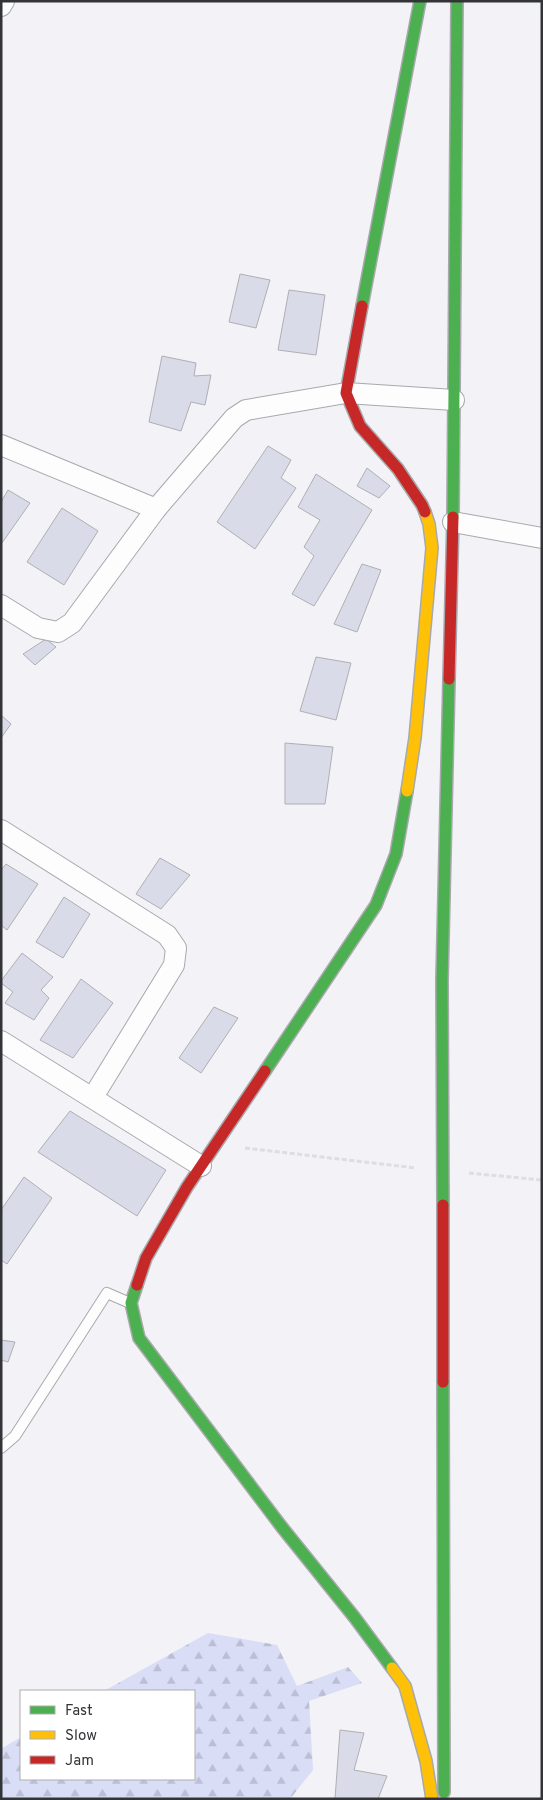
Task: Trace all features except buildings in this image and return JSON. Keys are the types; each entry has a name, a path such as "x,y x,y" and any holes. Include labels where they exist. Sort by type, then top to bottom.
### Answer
{"street":[{"path":"1,6 4,1"},
{"path":"420,1 346,393 360,426 398,470 422,505 428,524 432,548 417,719 408,787 396,854 376,905 187,1187 146,1258 131,1303 139,1338 281,1526 356,1618 404,1686 426,1761 432,1799"},
{"path":"444,1799 442,980 453,522 456,1"},
{"path":"1,605 38,628 58,632 72,623 156,509 234,418 246,410 346,393 454,400"},
{"path":"1,445 156,509"},
{"path":"453,522 542,538"},
{"path":"1,830 167,935 176,948 174,965 93,1097"},
{"path":"1,1041 201,1166"}],"lane":[{"path":"1,1448 15,1436 106,1293 131,1303"}],"path":[{"path":"215,1145 443,1171 542,1180"}],"green space":[{"path":"208,1633 277,1645 297,1686 348,1667 362,1683 309,1701 313,1770 290,1799 1,1799 1,1749 20,1738 20,1780 195,1780 195,1690 106,1690"}],"traffic: fast":[{"path":"362,306 420,1"},
{"path":"453,517 457,1"},
{"path":"443,1205 442,980 449,679"},
{"path":"265,1071 376,905 396,854 407,791"},
{"path":"137,1285 131,1303 139,1338 281,1526 355,1618 392,1668"},
{"path":"443,1382 444,1792"}],"traffic: slow":[{"path":"407,791 415,738 432,548 429,524 425,512"},
{"path":"392,1668 405,1686 426,1761 432,1799"}],"traffic: jam":[{"path":"362,306 346,393 360,426 398,469 425,512"},
{"path":"449,679 453,517"},
{"path":"137,1285 146,1258 187,1187 265,1071"},
{"path":"443,1205 443,1382"}]}
